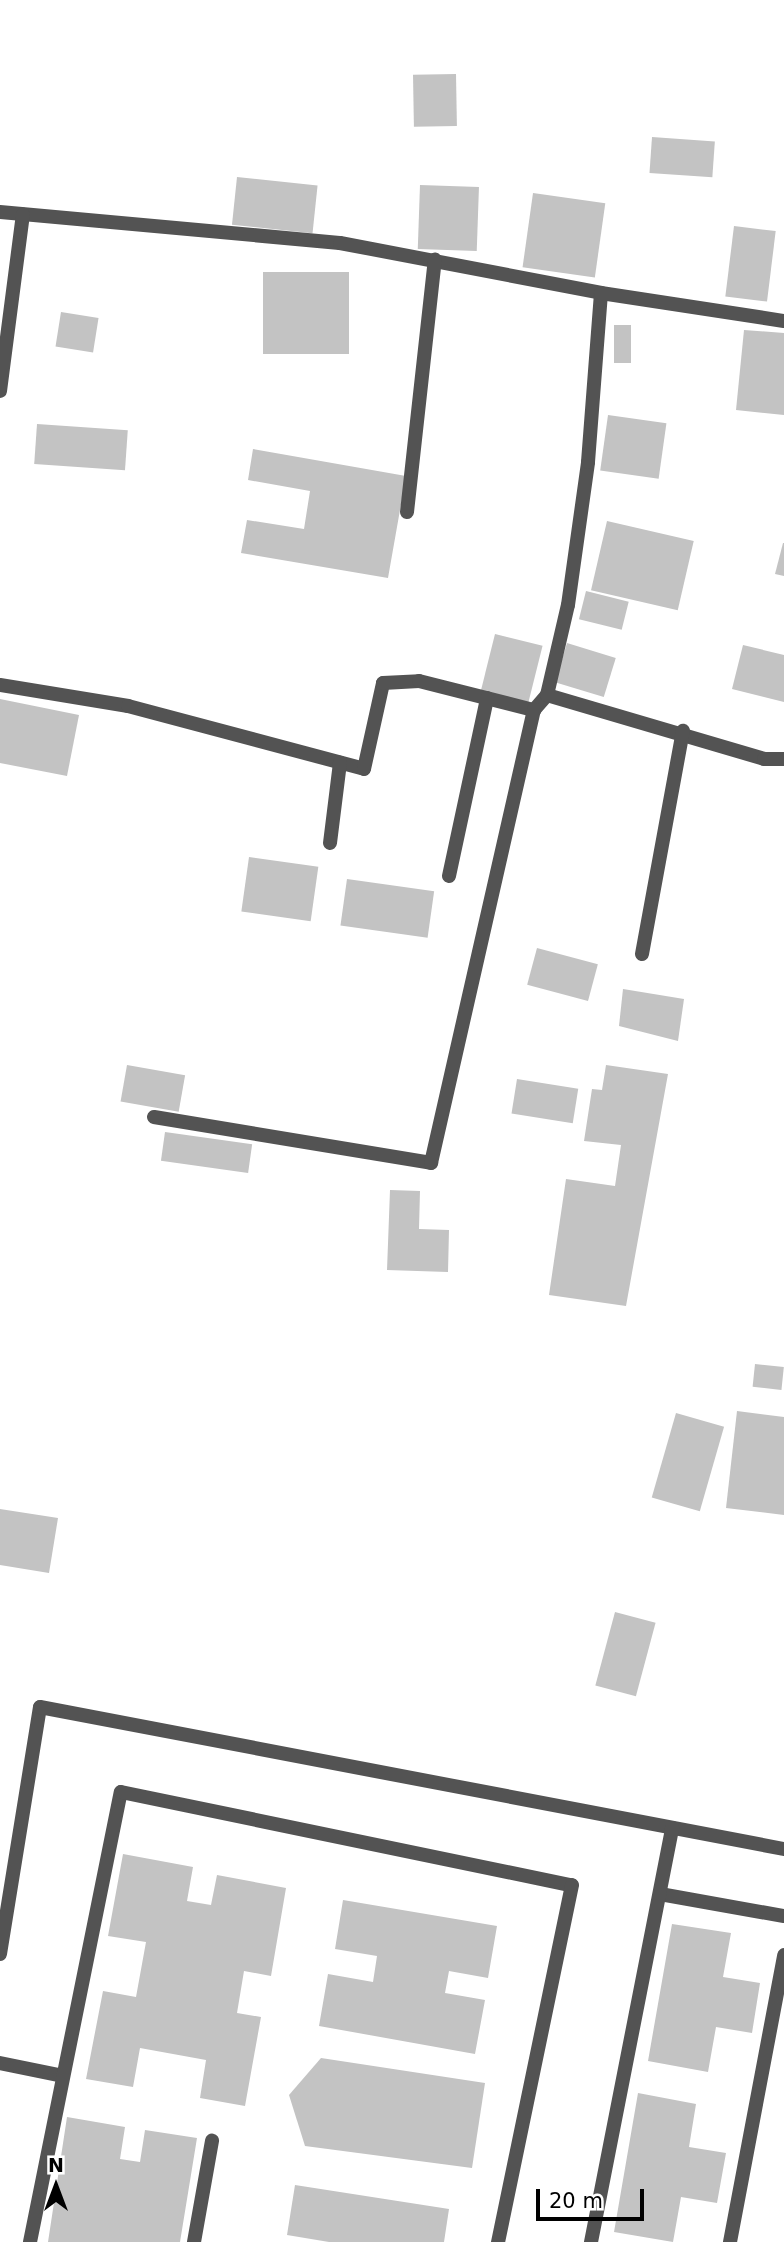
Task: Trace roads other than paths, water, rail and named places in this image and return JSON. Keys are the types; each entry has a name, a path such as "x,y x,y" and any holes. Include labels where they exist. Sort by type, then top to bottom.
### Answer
{"street":[{"path":"0,212 340,243 601,293 784,321"},
{"path":"0,391 23,214"},
{"path":"407,512 435,260"},
{"path":"154,1117 431,1163 534,710 547,695 568,605 588,462 601,293"},
{"path":"0,685 128,706 364,769 383,683 419,681 534,710"},
{"path":"547,695 683,732 764,759 784,759"},
{"path":"449,876 488,698"},
{"path":"642,954 683,732"},
{"path":"330,843 340,763"},
{"path":"0,1954 40,1707 784,1849"},
{"path":"30,2242 121,1792 572,1885 498,2242"},
{"path":"591,2242 672,1828"},
{"path":"660,1894 784,1916"},
{"path":"730,2242 784,1955"},
{"path":"0,2063 64,2076"},
{"path":"194,2242 212,2141"}]}
